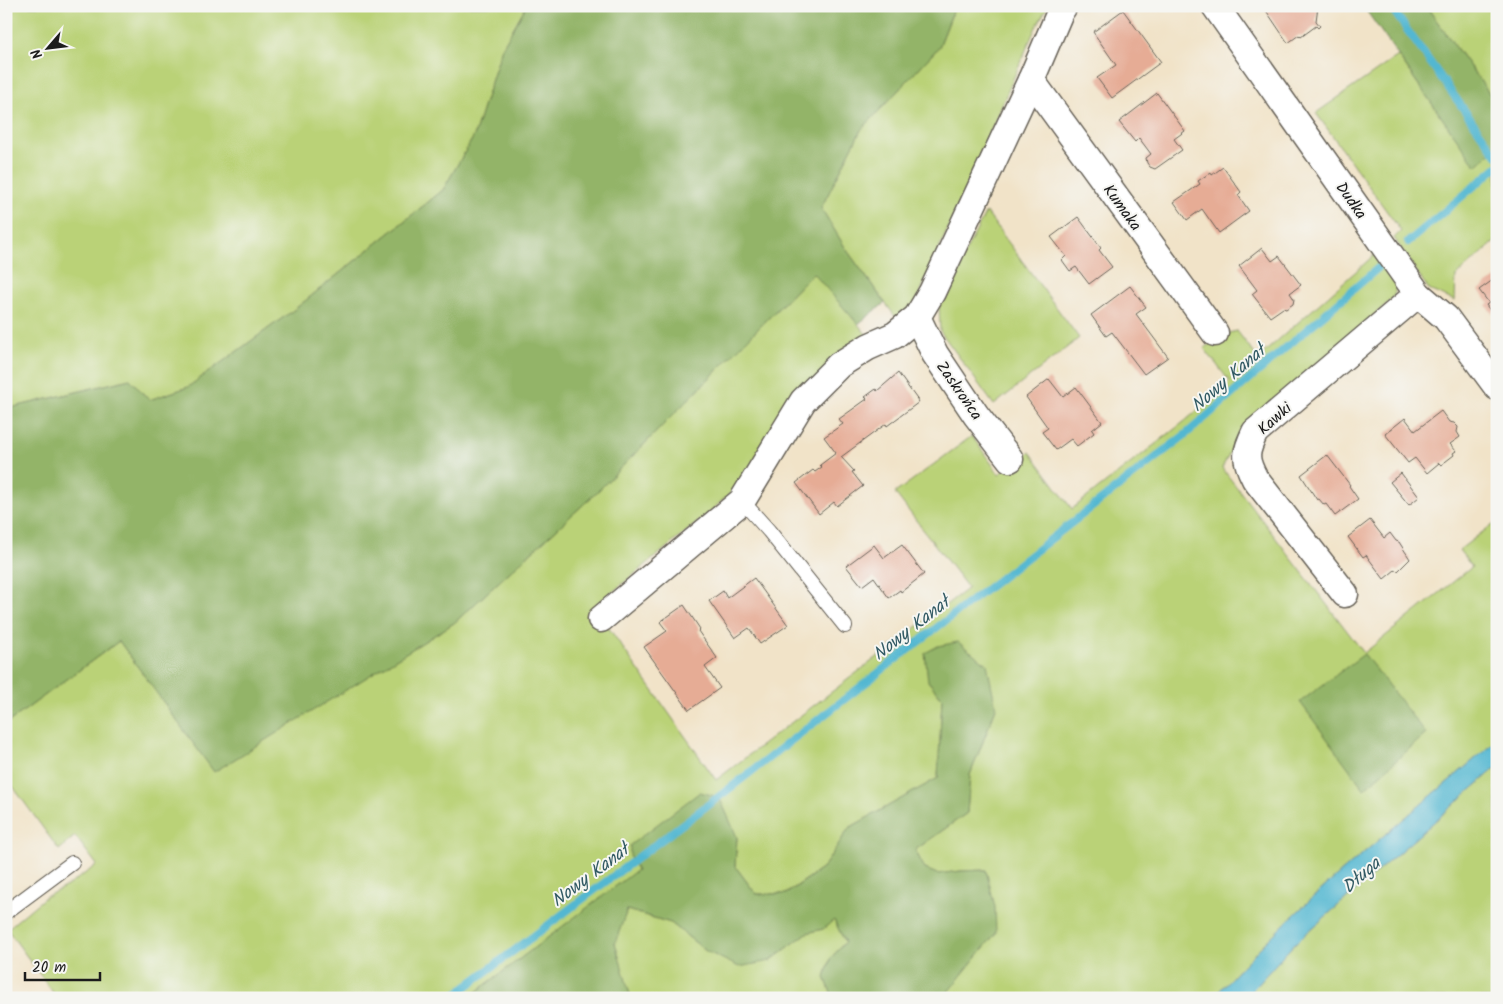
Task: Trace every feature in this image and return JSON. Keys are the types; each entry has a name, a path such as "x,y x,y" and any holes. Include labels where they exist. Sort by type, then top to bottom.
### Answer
{"street":[{"path":"600,619 742,501 803,402 839,365 868,347 894,335 917,317 936,284 1064,6"},
{"name":"Dudka","path":"1215,6 1418,294 1446,318 1497,386"},
{"name":"Kumaka","path":"1031,80 1215,333"},
{"name":"Kawki","path":"1345,594 1255,479 1246,463 1248,446 1255,432 1418,294"},
{"name":"Zaskrońca","path":"917,317 934,354 976,415 1010,459"}],"lane":[{"path":"742,501 769,531 845,626"},
{"path":"6,912 72,863"}],"green space":[{"path":"6,6 526,6 502,48 474,136 443,190 295,309 188,387 149,400 130,379 6,409"},
{"path":"526,6 955,6 939,47 861,130 821,208 846,249 885,303 858,324 813,273 597,492 454,623 214,772 119,641 6,724 6,409 130,379 149,400 188,387 295,309 443,190 474,136 502,48"},
{"path":"955,6 1048,6 1035,29 916,302 897,319 846,249 821,208 861,130 939,47"},
{"path":"1363,6 1426,6 1497,104 1497,147 1476,166"},
{"path":"1426,6 1497,6 1497,104"},
{"path":"1398,56 1476,165 1497,147 1497,240 1456,276 1455,301 1429,290 1394,238 1401,231 1316,113"},
{"path":"986,212 1079,338 994,405 940,331 939,303"},
{"path":"1381,249 1397,282 1394,297 1234,444 1222,468 1364,653 1472,567 1459,550 1497,521 1497,740 1314,896 1245,963 1213,998 943,998 986,870 937,874 925,869 915,850 967,813 970,775 996,708 928,681 942,698 938,778 849,828 823,868 785,894 756,894 735,866 737,837 630,856 638,870 468,998 57,998 7,929 45,897 67,886 97,865 75,836 59,850 6,777 6,724 119,641 214,771 454,623 597,492 814,272 867,335 743,481 709,513 594,607 716,780 968,588 895,493 972,436 999,474 1030,452 1072,509 1185,421 1230,382 1204,348 1224,334 1237,331 1258,358"},
{"path":"958,642 987,664 996,708 970,775 967,813 915,850 925,869 937,874 986,870 995,907 996,933 943,998 833,998 825,977 831,958 845,942 834,920 823,929 807,933 770,961 739,967 706,951 671,923 627,910 615,943 631,998 468,998 637,870 630,856 630,845 700,792 712,795 721,801 737,837 735,866 756,894 786,894 823,868 849,828 938,778 942,698 928,681 925,653 938,646"},
{"path":"1364,654 1426,734 1364,789 1300,702"},
{"path":"1497,767 1497,998 1245,998 1294,944"},
{"path":"627,910 671,923 706,951 770,961 807,933 823,929 834,920 845,942 831,958 825,977 833,998 631,998 614,943"}],"water":[{"name":"Długa","path":"1497,740 1497,767 1294,944 1245,998 1213,998 1245,963 1314,896"}],"building":[{"path":"1263,6 1318,6 1316,21 1320,26 1318,28 1316,26 1301,37 1299,35 1288,43"},
{"path":"1123,10 1161,62 1112,98 1097,78 1116,65 1093,32"},
{"path":"1157,93 1185,131 1174,139 1182,150 1155,169 1147,163 1146,158 1151,154 1139,138 1135,142 1119,122"},
{"path":"1223,167 1241,192 1238,195 1249,211 1219,233 1202,209 1187,220 1174,202 1200,184 1198,181 1211,172 1212,175"},
{"path":"1078,217 1101,248 1099,250 1112,267 1089,284 1076,267 1070,271 1062,260 1066,256 1051,237"},
{"path":"1262,248 1272,261 1279,256 1301,285 1290,293 1294,299 1293,304 1270,317 1252,294 1257,290 1239,266"},
{"path":"1497,277 1497,313 1495,311 1492,313 1486,305 1489,303 1479,290"},
{"path":"1130,286 1146,307 1136,314 1168,357 1144,374 1112,332 1106,336 1091,315"},
{"path":"898,373 919,402 841,457 854,471 852,472 863,486 837,506 834,502 819,514 796,483 813,470 815,472 822,467 820,465 836,453 824,437 843,424 839,419"},
{"path":"1049,379 1063,397 1076,387 1102,422 1092,430 1094,433 1077,446 1071,439 1056,450 1042,432 1048,428 1026,397"},
{"path":"1441,411 1449,422 1454,423 1458,427 1457,432 1460,437 1450,444 1456,451 1453,453 1454,455 1441,465 1439,463 1427,473 1415,458 1408,463 1385,434 1405,418 1415,431"},
{"path":"1327,455 1350,485 1358,499 1335,516 1326,504 1324,505 1319,499 1317,500 1301,475"},
{"path":"1401,473 1419,497 1409,505 1390,482"},
{"path":"1370,520 1384,538 1390,533 1399,542 1410,559 1398,571 1395,570 1384,579 1366,555 1363,557 1348,537"},
{"path":"874,545 884,558 902,545 924,574 901,592 900,590 889,598 874,577 862,586 846,566"},
{"path":"754,578 788,625 760,644 749,628 735,638 709,601 723,591 727,598"},
{"path":"684,605 700,629 698,631 717,658 705,667 720,688 689,710 644,647 667,631 660,622"}],"waterway":[{"path":"1390,6 1497,156"},
{"name":"Nowy Kanał","path":"1408,242 1497,167"},
{"name":"Nowy Kanał","path":"451,998 725,792 1185,435 1378,268"}]}
